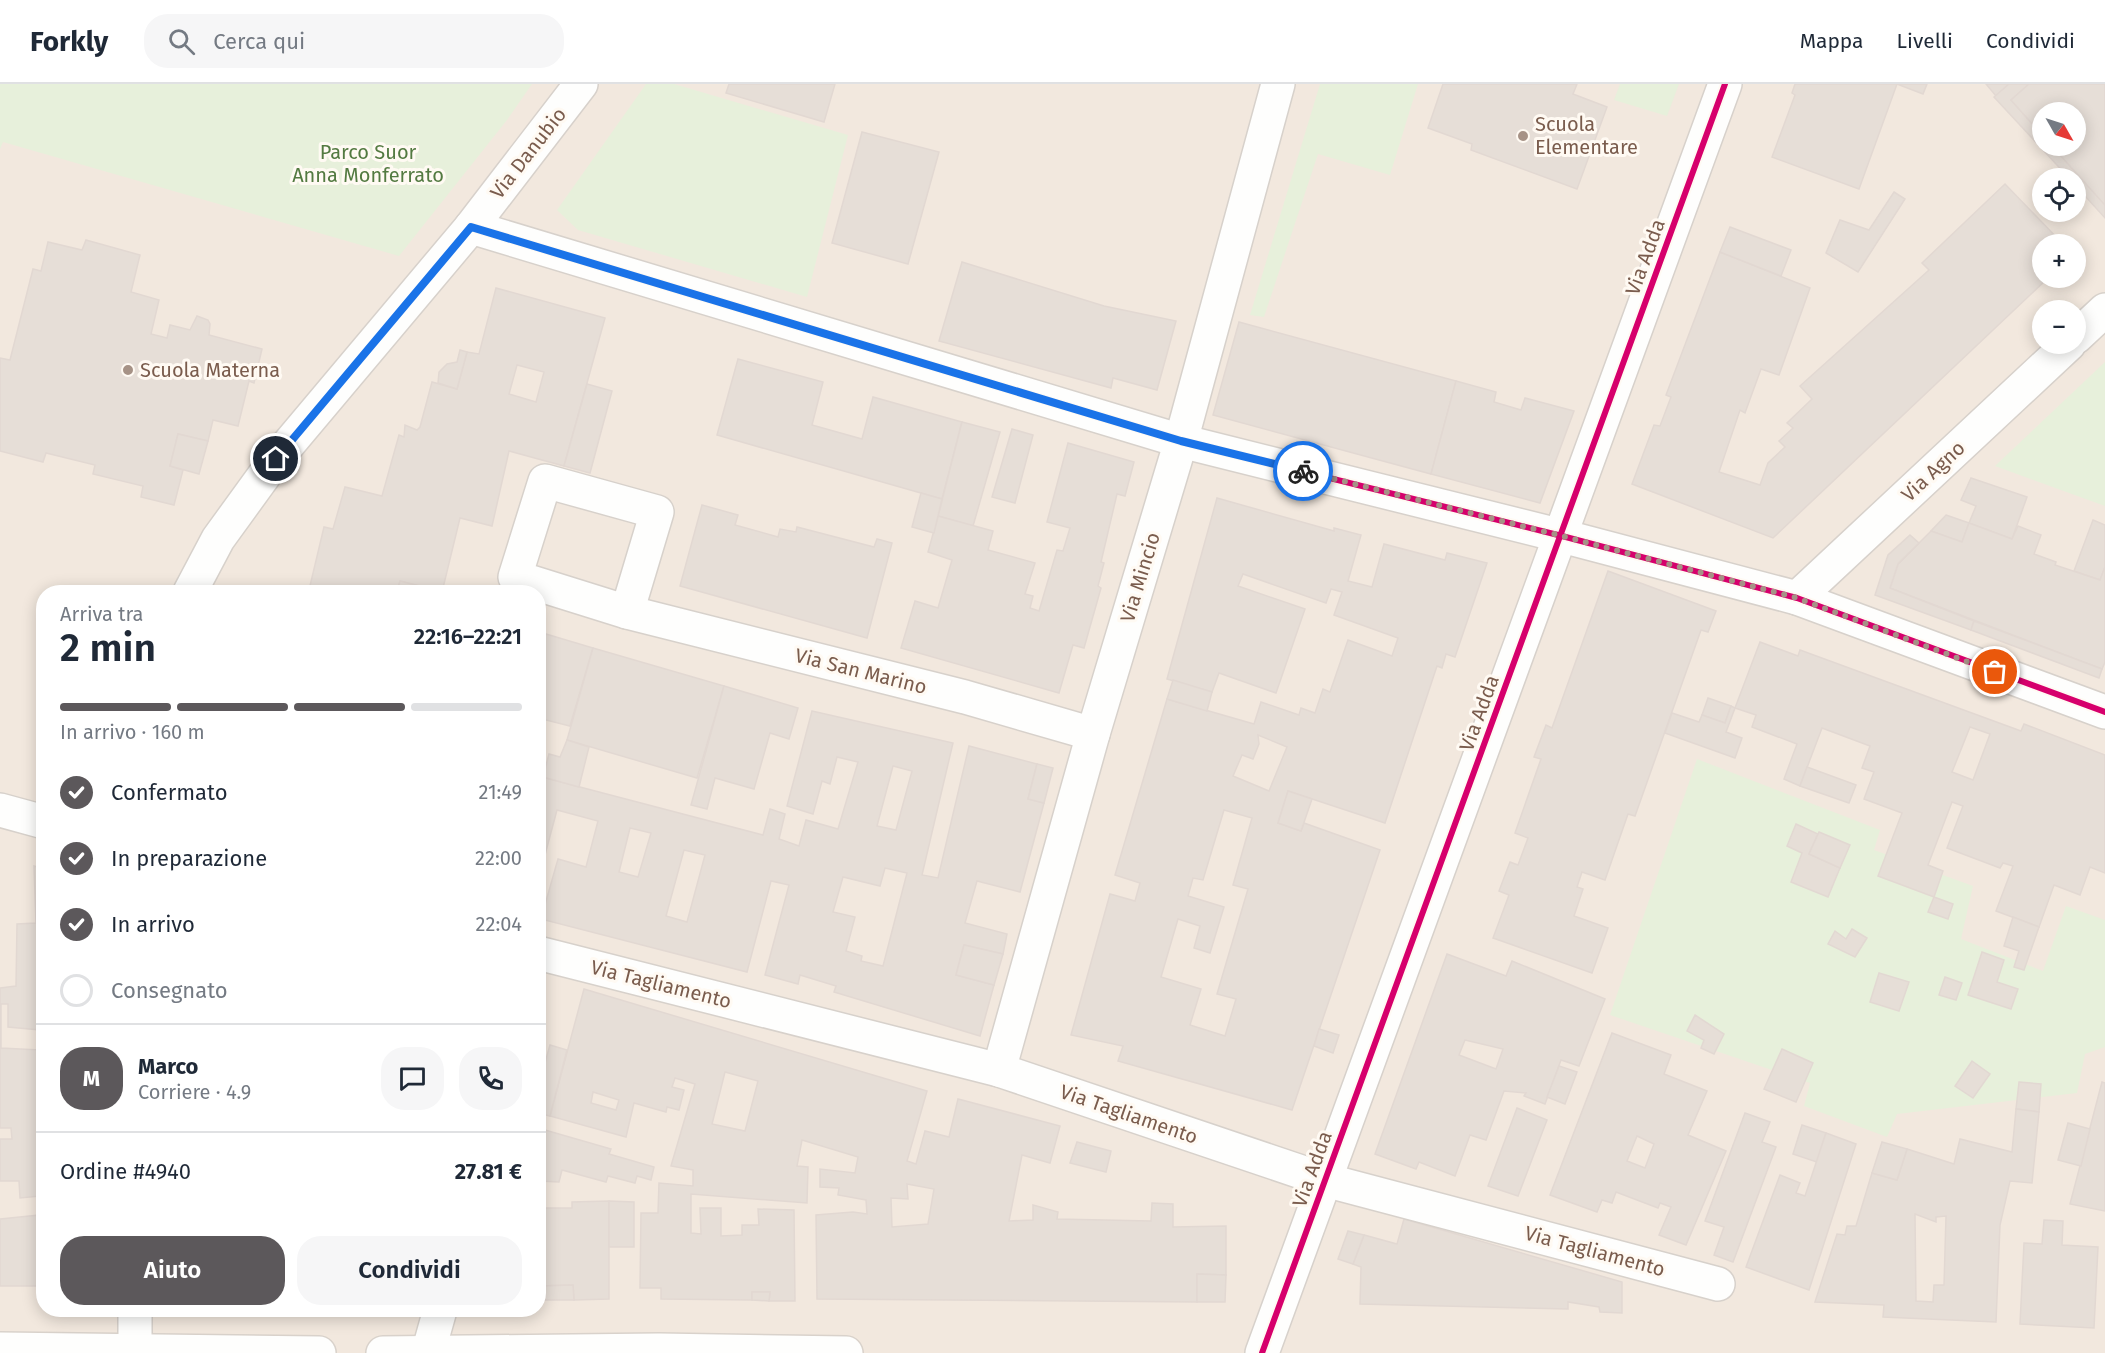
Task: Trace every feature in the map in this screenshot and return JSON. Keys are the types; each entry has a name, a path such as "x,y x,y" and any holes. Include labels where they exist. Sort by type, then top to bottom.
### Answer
{"street":[{"name":"Via Danubio","path":"194,585 218,539 276,459 471,227 582,84"},
{"name":"Via Mincio","path":"999,1070 1093,734 1181,441 1278,84"},
{"name":"Via Adda","path":"1262,1353 1725,84"},
{"path":"471,227 1181,441 1562,536 1797,598 2105,712"},
{"path":"2086,328 2105,310"},
{"name":"Via Agno","path":"1797,598 2058,354"},
{"name":"Via San Marino","path":"538,585 515,578 545,481 657,512 627,612"},
{"name":"Via San Marino","path":"546,587 627,612 965,697 1093,734"},
{"path":"0,810 36,820"},
{"name":"Via Tagliamento","path":"546,963 999,1070 1325,1180 1718,1284"},
{"path":"135,1317 135,1349"},
{"path":"428,1353 439,1317"},
{"path":"0,1349 319,1353"},
{"path":"383,1353 846,1353"}],"shaded area":[{"path":"0,84 2105,84 2105,1353 0,1353"}],"green space":[{"name":"Parco Suor Anna Monferrato","path":"0,84 532,84 507,120 399,256 3,142 0,149"},
{"path":"646,84 674,84 848,135 807,297 578,230 557,210"},
{"path":"1320,84 1418,84 1390,175 1318,154 1264,317 1250,315"},
{"path":"1620,84 1679,84 1667,116 1614,100"},
{"path":"2105,362 2105,506 1995,466"},
{"path":"1697,759 1880,830 1874,850 1973,886 1961,939 2043,971 2066,906 2105,920 2105,1047 2085,1054 2077,1093 1897,1114 1887,1137 1804,1106 1810,1083 1610,1015"}],"building":[{"path":"729,84 835,84 824,122 726,93"},
{"name":"Scuola Elementare","path":"1443,84 1577,84 1573,94 1607,107 1577,189 1471,150 1472,144 1428,128"},
{"path":"1795,84 1897,84 1859,189 1772,157 1795,95 1792,93"},
{"path":"1897,84 1927,84 1923,94"},
{"path":"1986,84 2009,84 1996,96"},
{"path":"2009,84 2029,84 2011,100 2032,124 2032,138 1994,97"},
{"path":"2029,84 2105,84 2105,205 2086,184 2086,168 2072,168 2061,156 2086,156 2086,102 2032,102 2032,124 2011,100"},
{"path":"862,132 939,152 908,264 832,243"},
{"path":"2049,156 2061,156 2072,168 2060,168"},
{"path":"2005,184 2032,212 2032,222 2042,222 2053,234 2032,234 2032,288 2037,288 1773,538 1632,484 1654,425 1660,426 1671,397 1666,395 1720,252 1810,288 1779,375 1761,369 1745,413 1740,410 1719,472 1760,485 1768,463 1785,447 1779,441 1793,428 1787,423 1812,399 1800,386 1929,270 1922,263"},
{"path":"2086,184 2105,205 2105,218 2086,197"},
{"path":"1894,192 1905,199 1858,272 1826,253 1840,220 1869,230"},
{"path":"1730,227 1791,250 1781,276 1720,252"},
{"name":"Scuola Materna","path":"86,240 140,255 131,292 159,300 151,334 167,338 170,325 190,330 197,316 208,320 209,335 262,349 254,383 249,381 238,426 213,420 208,441 178,434 170,466 183,470 174,505 141,497 143,486 93,474 95,465 46,453 43,462 0,451 0,358 10,360 33,269 41,271 48,242 82,250"},
{"path":"962,262 1104,306 1176,321 1157,390 1113,378 1111,388 939,341"},
{"path":"496,288 605,318 564,466 509,451 492,526 460,518 444,585 415,585 400,581 399,585 310,585 324,527 333,529 345,487 382,496 399,435 404,437 405,425 417,430 420,427 432,382 457,389 467,352 479,354","holes":["517,365 544,372 536,402 509,394"]},
{"path":"1239,322 1456,381 1431,474 1213,415"},
{"path":"460,350 467,352 457,389 438,383 439,372 447,364 457,362"},
{"path":"738,359 823,382 812,425 862,439 873,397 962,422 942,499 717,435"},
{"path":"1456,381 1496,392 1494,402 1521,410 1525,398 1574,411 1540,503 1431,474"},
{"path":"587,384 612,391 590,473 564,466"},
{"path":"962,422 1000,432 973,526 938,516"},
{"path":"1012,429 1033,435 1015,503 992,497"},
{"path":"178,434 208,441 199,474 170,466"},
{"path":"1068,443 1134,462 1125,496 1117,494 1101,562 1104,563 1098,586 1101,588 1084,648 1073,645 1059,693 901,648 915,601 938,608 952,560 928,552 938,516 993,531 988,550 1035,563 1025,594 1033,596 1030,608 1039,611 1057,550 1063,551 1070,528 1047,522"},
{"path":"1971,478 2027,497 2012,539 1969,523 1976,506 1961,500"},
{"path":"921,493 942,499 934,533 912,527"},
{"path":"1217,498 1334,531 1334,528 1361,535 1348,581 1372,587 1384,544 1445,560 1447,553 1487,563 1455,657 1446,654 1442,668 1437,666 1385,823 1288,791 1278,823 1301,831 1304,823 1380,850 1292,1110 1118,1061 1123,1046 1071,1035 1110,894 1135,901 1140,883 1115,875 1167,699 1254,724 1261,702 1299,715 1301,708 1315,713 1323,689 1330,692 1348,640 1392,656 1398,638 1334,615 1342,592 1331,589 1326,603 1243,574 1238,586 1305,609 1276,693 1219,673 1212,692 1167,679","holes":["1258,735 1287,747 1269,791 1233,776 1242,755 1253,759 1259,744","1224,810 1252,818 1233,885 1248,889 1217,994 1236,999 1225,1036 1190,1025 1201,989 1161,977 1178,919 1200,926 1194,948 1210,953 1224,907 1188,896 1193,878 1203,880"]},
{"path":"702,505 738,515 735,525 778,537 780,529 796,532 797,527 874,547 877,539 892,543 867,638 680,586"},
{"path":"1946,515 1969,523 1962,542 1931,531"},
{"path":"2093,520 2105,525 2105,567 2100,580 2074,571"},
{"path":"1969,523 2012,539 2018,526 2041,535 2034,554 2056,562 2055,565 2100,580 2105,567 2105,662 2102,669 1890,588 1898,564 1931,531 1962,542"},
{"path":"1910,535 1919,543 1898,564 1890,588 1974,621 1971,630 1875,595 1888,555"},
{"path":"1608,571 1716,611 1708,632 1701,630 1635,816 1628,814 1605,880 1582,872 1577,887 1583,889 1574,916 1608,928 1592,973 1493,938 1509,895 1499,891 1510,862 1518,865 1528,838 1515,833 1541,759 1534,757 1546,725 1552,728"},
{"path":"400,581 415,585 399,585"},
{"path":"1974,621 2102,669 2099,678 1971,630"},
{"path":"546,634 593,648 570,726 546,720"},
{"path":"1760,642 1798,656 1800,650 2021,731 2024,724 2105,755 2105,873 2090,867 2080,895 2054,885 2039,927 1996,911 2013,866 2003,863 2000,868 1947,848 1963,806 1952,802 1928,865 1943,871 1934,897 1878,876 1902,813 1864,799 1874,772 1862,768 1870,746 1822,728 1800,786 1784,779 1797,744 1752,727 1756,715 1735,708","holes":["1970,727 1990,734 1973,780 1952,772"]},
{"path":"593,648 724,686 697,778 567,740"},
{"path":"1173,680 1212,692 1207,711 1167,699"},
{"path":"724,686 798,708 789,739 770,733 754,789 715,778 707,809 691,805"},
{"path":"1708,698 1731,706 1725,723 1702,715"},
{"path":"1731,706 1735,708 1726,732 1742,738 1735,758 1665,733 1672,713 1699,722 1702,715 1725,723"},
{"path":"812,711 953,743 922,875 938,878 969,746 1037,764 1028,799 1044,803 1020,892 977,881 965,923 1007,934 1003,954 964,945 956,975 994,985 980,1036 834,992 836,986 800,975 798,984 765,975 789,885 771,881 747,972 546,920 546,901 558,859 586,867 598,821 557,810 546,851 546,778 763,835 770,809 785,814 779,839 799,846 806,820 838,829 858,762 837,757 830,784 822,781 813,814 787,806","holes":["893,766 912,771 896,830 877,826","630,828 651,833 638,877 619,872","684,850 705,855 687,922 666,916","885,868 907,873 883,966 861,961 862,956 846,951 855,917 833,912 843,877 880,886"]},
{"path":"567,740 589,747 579,787 546,778 549,754 560,757"},
{"path":"1037,764 1053,768 1044,803 1028,799"},
{"path":"1807,767 1856,785 1849,803 1800,786"},
{"path":"1288,791 1312,799 1301,831 1278,823"},
{"path":"1796,824 1818,834 1809,854 1840,868 1828,897 1791,882 1802,853 1787,846"},
{"path":"1819,832 1850,845 1840,868 1809,854"},
{"path":"34,866 36,867 36,923"},
{"path":"1934,897 1953,904 1948,919 1928,912"},
{"path":"2013,917 2039,927 2024,970 2014,967 2019,951 2004,946"},
{"path":"36,923 36,1030 8,1027 8,1004 1,1004 1,1048 36,1050 36,1196 20,1198 19,1181 0,1181 0,1139 12,1139 11,1128 0,1128 0,988 16,986 17,924"},
{"path":"1852,929 1867,938 1855,957 1828,944 1835,931 1846,939"},
{"path":"964,945 1003,954 994,985 956,975"},
{"path":"1982,952 2004,960 1997,982 2018,989 2011,1009 1968,995"},
{"path":"1447,954 1506,976 1512,961 1605,999 1579,1066 1561,1060 1545,1104 1524,1096 1526,1093 1504,1091 1486,1140 1470,1135 1455,1176 1419,1162 1416,1169 1375,1154","holes":["1465,1040 1503,1049 1496,1069 1459,1055"]},
{"path":"1879,973 1909,982 1899,1011 1870,1002"},
{"path":"1945,977 1962,983 1956,1000 1939,995"},
{"path":"584,989 927,1091 907,1161 916,1164 925,1131 949,1137 958,1099 1060,1126 1050,1163 1022,1155 1009,1221 1033,1220 1033,1205 1058,1212 1057,1219 1151,1221 1152,1203 1173,1204 1173,1227 1226,1226 1226,1275 1197,1274 1197,1302 817,1299 816,1215 853,1212 867,1214 866,1200 838,1195 839,1188 820,1187 820,1169 855,1173 858,1157 802,1140 797,1166 808,1167 807,1203 691,1194 691,1233 701,1234 700,1208 721,1208 721,1236 742,1235 742,1225 759,1225 758,1209 794,1210 795,1301 769,1301 770,1292 752,1292 752,1300 661,1299 661,1288 640,1288 641,1213 658,1213 659,1183 693,1186 693,1170 671,1166 695,1084 675,1078 672,1087 684,1090 679,1110 667,1107 666,1112 634,1103 626,1137 550,1116","holes":["725,1072 758,1081 745,1131 712,1124","593,1092 619,1100 616,1110 591,1103","907,1184 934,1189 928,1224 892,1227 891,1198 908,1199"]},
{"path":"1695,1015 1724,1034 1714,1054 1701,1048 1704,1040 1687,1031"},
{"path":"1319,1029 1339,1035 1333,1053 1314,1046"},
{"path":"1612,1033 1671,1055 1664,1074 1707,1091 1688,1135 1726,1151 1686,1245 1659,1235 1671,1207 1660,1203 1658,1208 1616,1192 1612,1203 1602,1200 1597,1212 1550,1195","holes":["1637,1136 1654,1144 1645,1168 1627,1161"]},
{"path":"550,1045 567,1050 550,1116 546,1115 546,1059"},
{"path":"1782,1049 1813,1063 1796,1102 1764,1089"},
{"path":"1972,1061 1990,1074 1973,1098 1955,1086"},
{"path":"1559,1066 1577,1072 1565,1104 1547,1097"},
{"path":"2019,1082 2041,1084 2039,1112 2016,1109"},
{"path":"2102,1082 2105,1083 2105,1211 2070,1204"},
{"path":"1517,1108 1547,1120 1518,1196 1488,1186"},
{"path":"2016,1109 2039,1112 2032,1183 2010,1181 2000,1225 1996,1322 1883,1317 1884,1305 1815,1302 1837,1234 1845,1235 1847,1226 1856,1226 1872,1173 1897,1180 1907,1149 1954,1164 1960,1139 2012,1152","holes":["1915,1214 1936,1222 1936,1217 1946,1216 1944,1285 1934,1285 1933,1302 1916,1301"]},
{"path":"1745,1113 1770,1122 1762,1142 1776,1147 1733,1262 1714,1255 1724,1227 1705,1221"},
{"path":"2068,1123 2090,1129 2081,1166 2058,1160"},
{"path":"1802,1125 1826,1133 1817,1162 1793,1154"},
{"path":"546,1130 611,1149 609,1154 654,1167 651,1180 637,1176 635,1183 608,1176 606,1182 562,1170 559,1182 546,1181"},
{"path":"1826,1133 1856,1144 1809,1290 1746,1267 1780,1175 1800,1183 1796,1193 1805,1196"},
{"path":"1077,1142 1111,1151 1106,1172 1070,1163"},
{"path":"1882,1142 1907,1149 1897,1180 1872,1173"},
{"path":"609,1201 609,1299 574,1300 573,1285 546,1286 546,1208 572,1208 572,1202"},
{"path":"609,1201 634,1202 634,1247 609,1247"},
{"path":"36,1215 36,1286 0,1286 0,1219"},
{"path":"1404,1219 1622,1282 1622,1313 1600,1312 1599,1307 1568,1302 1568,1309 1360,1304 1361,1267 1353,1264 1364,1235 1397,1244"},
{"path":"2044,1220 2063,1221 2062,1245 2098,1247 2094,1328 2020,1324 2024,1243 2042,1244"},
{"path":"1348,1231 1364,1235 1353,1264 1338,1259"},
{"path":"1197,1274 1226,1275 1225,1302 1197,1302"},
{"path":"573,1285 574,1300 546,1300 546,1286"},
{"path":"752,1292 770,1292 769,1301 752,1300"}],"cycle path":[{"path":"1262,1353 1725,84"},
{"path":"471,227 1181,441 1562,536 1797,598 2105,712"}],"way so far":[{"path":"1303,471 1797,598 1995,672"}],"place":[{"name":"Scuola Elementare","path":"1523,136"},
{"name":"Scuola Materna","path":"128,370"}],"route":[{"path":"276,459 471,227 1181,441 1303,471"}]}
